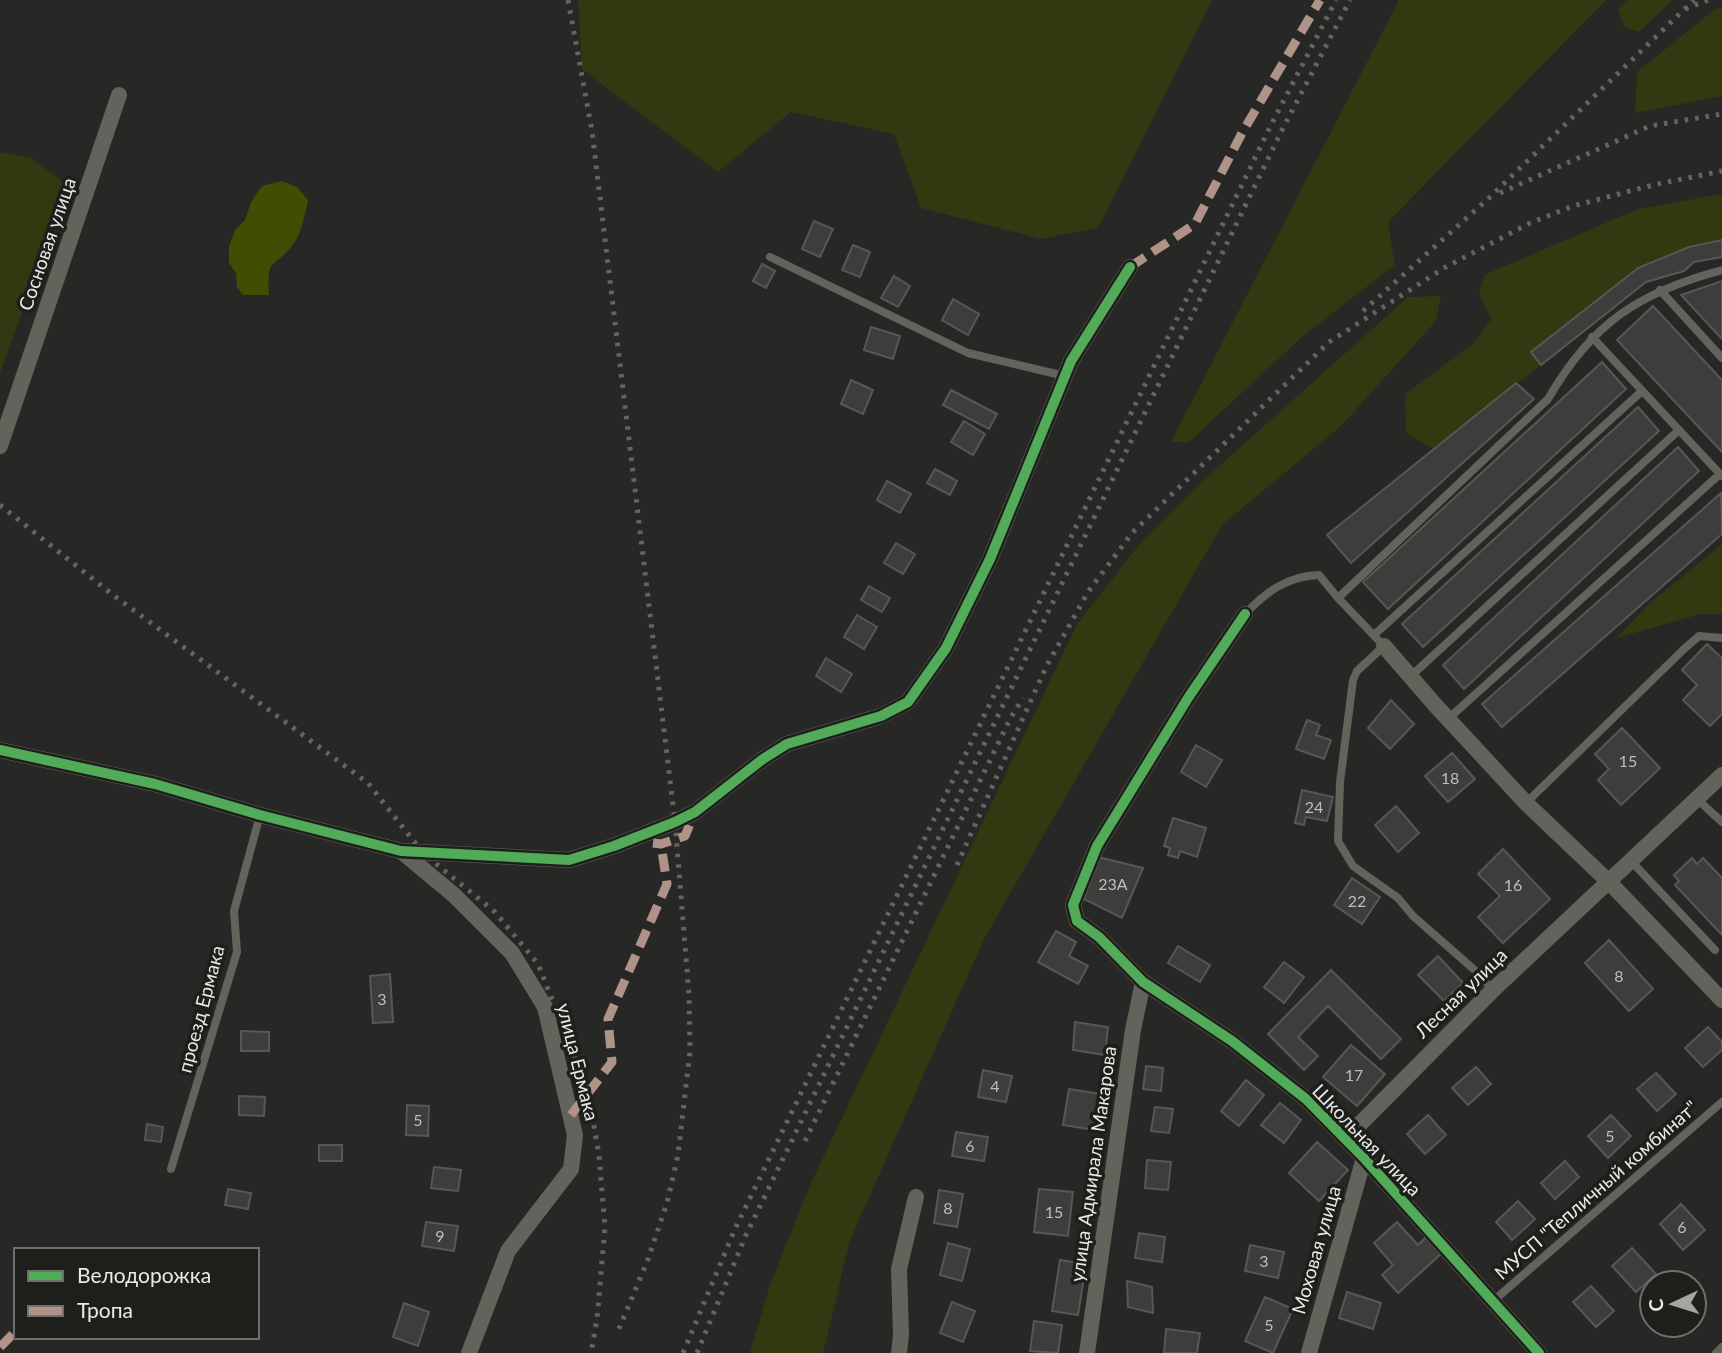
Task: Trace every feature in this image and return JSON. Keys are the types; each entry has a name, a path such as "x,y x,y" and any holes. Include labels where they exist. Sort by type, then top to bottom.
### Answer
{"street":[{"name":"Сосновая улица","path":"0,446 119,95"},
{"path":"0,750 155,784 260,815 401,851 569,860 675,822 695,812 787,744 881,716 908,702 946,648 990,559 1071,361 1130,267"},
{"name":"Школьная улица","path":"1245,614 1188,698 1097,846 1073,905 1077,921 1099,937 1143,982 1195,1015 1306,1098 1346,1138 1539,1353"},
{"path":"1379,641 1526,803 1610,883 1722,1000"},
{"name":"Лесная улица","path":"1346,1138 1493,990 1722,775"},
{"name":"улица Ермака","path":"401,851 454,895 512,953 545,1007 575,1135 571,1169 509,1251 469,1353"},
{"name":"улица Адмирала Макарова","path":"1087,1353 1133,1030 1143,982"},
{"name":"Моховая улица","path":"1309,1353 1364,1158"},
{"path":"899,1353 899,1269 916,1197"}],"lane":[{"path":"770,257 968,354 1065,376"},
{"path":"1338,598 1548,399 1565,370 1592,337 1636,304 1660,290 1722,270"},
{"path":"1660,290 1722,358"},
{"path":"1448,719 1721,475 1592,337"},
{"path":"1493,990 1479,974 1413,916 1398,898 1353,866 1338,841 1340,782 1353,680 1379,641 1642,391"},
{"path":"1411,676 1679,430"},
{"path":"1245,614 1263,595 1290,580 1319,575 1379,641"},
{"path":"1526,803 1699,636 1722,638"},
{"path":"1697,799 1722,821"},
{"name":"проезд Ермака","path":"171,1168 237,952 234,911 260,815"},
{"path":"1632,861 1715,950"},
{"name":"МУСП \"Тепличный комбинат\"","path":"1491,1302 1722,1101"},
{"path":"1716,1353 1722,1347"}],"shaded area":[{"path":"578,0 1212,0 1098,228 1041,239 921,208 894,134 791,112 718,172 582,69"},
{"path":"1399,0 1606,0 1388,222 1395,265 1303,336 1189,442 1171,442"},
{"path":"1627,0 1672,0 1639,32 1624,27 1618,9"},
{"path":"1722,7 1722,96 1635,113 1637,72 1714,10"},
{"path":"0,152 31,158 68,186 0,373"},
{"path":"282,181 297,187 308,200 301,228 294,243 271,268 269,295 243,295 237,287 236,273 229,263 229,247 235,230 245,220 251,202 262,186"},
{"path":"1722,194 1722,240 1689,247 1638,268 1531,352 1541,365 1433,449 1406,433 1405,394 1474,343 1491,319 1479,293 1484,275 1638,209"},
{"path":"1441,296 1436,321 1341,426 1222,525 984,939 850,1240 823,1353 750,1353 770,1285 811,1183 1077,624 1142,541 1199,484 1408,297"},
{"path":"1722,544 1722,614 1701,614 1617,638 1649,604"}],"building":[{"path":"814,221 833,229 820,257 802,249"},
{"path":"1722,240 1722,257 1694,262 1684,271 1646,282 1541,365 1531,352 1638,268 1689,247"},
{"path":"853,245 870,252 860,277 842,270"},
{"path":"762,264 775,271 766,288 753,281"},
{"path":"894,276 910,286 898,307 881,298"},
{"path":"1722,281 1722,339 1681,295"},
{"path":"953,299 979,314 968,335 942,320"},
{"path":"1653,306 1722,380 1722,452 1617,340"},
{"path":"871,327 900,336 893,359 864,350"},
{"path":"1602,362 1626,389 1388,609 1363,582"},
{"path":"851,380 873,390 863,414 841,404"},
{"path":"1516,383 1534,399 1351,563 1327,535"},
{"path":"951,390 997,414 989,429 943,405"},
{"path":"1638,407 1659,431 1423,647 1402,624"},
{"path":"964,421 985,434 973,455 951,442"},
{"path":"1678,447 1699,471 1464,689 1443,665"},
{"path":"935,469 957,481 950,495 927,483"},
{"path":"887,481 911,494 900,513 877,500"},
{"path":"1721,493 1722,534 1502,727 1482,704"},
{"path":"896,543 915,554 903,574 884,563"},
{"path":"869,586 890,598 882,612 861,600"},
{"path":"857,615 877,627 864,649 844,637"},
{"path":"1707,644 1722,658 1722,714 1710,726 1683,700 1697,685 1682,670"},
{"path":"826,658 852,674 841,692 816,676"},
{"path":"1391,700 1414,724 1390,749 1368,728"},
{"path":"1307,720 1320,725 1316,735 1331,740 1324,759 1296,749"},
{"path":"1622,728 1660,768 1621,805 1598,780 1609,769 1595,754"},
{"path":"1196,745 1222,760 1206,787 1181,772"},
{"path":"1452,753 1475,779 1448,802 1425,776"},
{"path":"1302,790 1333,797 1327,821 1306,817 1304,825 1295,823"},
{"path":"1396,806 1419,833 1398,852 1375,825"},
{"path":"1173,818 1206,828 1197,857 1180,851 1178,858 1168,855 1170,848 1164,846"},
{"path":"1503,849 1550,899 1503,943 1478,917 1500,896 1478,874"},
{"path":"1098,857 1143,868 1122,918 1084,899"},
{"path":"1692,858 1697,864 1703,858 1722,878 1722,935 1675,885 1679,881 1674,875"},
{"path":"1352,878 1380,897 1362,924 1334,905"},
{"path":"1056,931 1076,942 1069,956 1088,966 1078,984 1038,962"},
{"path":"1609,940 1653,989 1629,1011 1585,963"},
{"path":"1178,946 1210,965 1200,982 1168,963"},
{"path":"1438,956 1463,983 1444,1001 1418,975"},
{"path":"1284,962 1304,977 1284,1003 1264,987"},
{"path":"1331,970 1401,1039 1381,1059 1328,1006 1298,1037 1318,1056 1304,1070 1268,1034"},
{"path":"390,974 393,1022 373,1023 370,976"},
{"path":"1075,1022 1108,1027 1105,1055 1073,1050"},
{"path":"1708,1027 1722,1042 1722,1050 1703,1067 1685,1048"},
{"path":"241,1031 269,1032 269,1051 241,1051"},
{"path":"1351,1045 1385,1074 1357,1106 1323,1077"},
{"path":"1146,1066 1163,1068 1161,1091 1143,1089"},
{"path":"1476,1067 1491,1084 1468,1105 1452,1088"},
{"path":"983,1070 1012,1076 1006,1102 978,1097"},
{"path":"1656,1073 1676,1094 1657,1111 1637,1089"},
{"path":"1246,1080 1264,1095 1239,1126 1221,1111"},
{"path":"1069,1089 1101,1094 1095,1130 1063,1125"},
{"path":"239,1096 265,1097 264,1116 239,1115"},
{"path":"1280,1103 1301,1120 1284,1143 1261,1125"},
{"path":"407,1105 429,1106 428,1136 406,1135"},
{"path":"1155,1107 1173,1109 1169,1133 1151,1131"},
{"path":"1428,1115 1446,1135 1425,1154 1407,1134"},
{"path":"1611,1115 1631,1136 1608,1158 1588,1136"},
{"path":"147,1124 163,1127 161,1142 145,1140"},
{"path":"956,1132 988,1137 984,1161 952,1156"},
{"path":"1317,1142 1348,1170 1319,1201 1289,1173"},
{"path":"319,1145 342,1145 342,1161 319,1161"},
{"path":"1147,1160 1171,1162 1168,1190 1145,1188"},
{"path":"1565,1161 1579,1177 1555,1199 1541,1183"},
{"path":"434,1167 461,1170 458,1191 431,1188"},
{"path":"228,1189 251,1193 248,1209 225,1205"},
{"path":"1039,1189 1073,1192 1068,1236 1034,1232"},
{"path":"939,1190 963,1194 957,1227 934,1223"},
{"path":"1518,1201 1535,1219 1512,1240 1496,1222"},
{"path":"1681,1204 1705,1230 1683,1250 1660,1224"},
{"path":"426,1222 458,1226 454,1251 422,1246"},
{"path":"1397,1222 1418,1245 1426,1237 1441,1254 1398,1293 1382,1275 1393,1265 1374,1243"},
{"path":"1139,1233 1165,1237 1162,1262 1135,1258"},
{"path":"948,1243 970,1249 962,1281 940,1275"},
{"path":"1250,1245 1284,1252 1278,1278 1245,1271"},
{"path":"1632,1248 1651,1269 1638,1269 1636,1292 1612,1266"},
{"path":"1060,1260 1086,1264 1078,1315 1052,1311"},
{"path":"1127,1281 1152,1287 1153,1313 1128,1307"},
{"path":"1591,1286 1614,1311 1596,1327 1573,1302"},
{"path":"1347,1292 1381,1303 1373,1329 1339,1318"},
{"path":"1265,1297 1293,1309 1273,1353 1245,1341"},
{"path":"952,1302 975,1311 963,1342 940,1333"},
{"path":"404,1303 429,1312 418,1346 393,1337"},
{"path":"1034,1321 1062,1325 1058,1353 1030,1351"},
{"path":"1166,1329 1200,1333 1197,1353 1164,1353"}],"railway":[{"path":"568,0 592,131 675,822 689,995 690,1051 678,1155 667,1203 647,1262 618,1331"},
{"path":"683,1353 735,1229 1270,127 1336,0"},
{"path":"697,1353 746,1235 1281,132 1350,0"},
{"path":"1363,311 1490,197 1694,0"},
{"path":"1685,9 1708,0"},
{"path":"1500,193 1650,126 1722,114"},
{"path":"957,865 1046,667 1088,592 1132,533 1329,342 1444,268 1530,223 1573,206 1653,185 1722,171"},
{"path":"0,505 113,595 368,783 423,853 495,912 538,964 588,1091 599,1155 605,1227 597,1319 591,1353"},
{"path":"805,1141 1010,719 1023,698"}],"marked path":[{"path":"1130,267 1195,224 1242,133 1320,0"},
{"path":"653,843 661,844 685,836 695,812"},
{"path":"571,1115 612,1062 608,1019 667,884 661,844"},
{"path":"0,1347 14,1333"}],"cycle path":[{"path":"0,750 155,784 260,815 401,851 569,860 675,822 695,812 763,759 787,744 881,716 908,702 946,648 990,559 1071,361 1130,267"},
{"path":"1245,614 1188,698 1097,846 1073,905 1077,921 1099,937 1143,982 1232,1041 1306,1099 1364,1158 1539,1353"}]}
